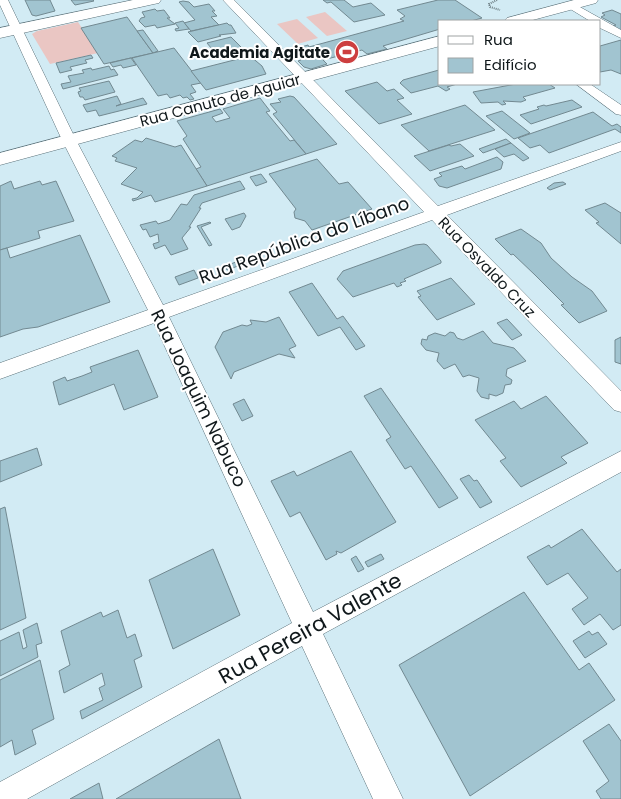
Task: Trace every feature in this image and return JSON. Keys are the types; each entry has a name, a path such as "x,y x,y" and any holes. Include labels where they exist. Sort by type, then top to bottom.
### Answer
{"street":[{"name":"Rua Joaquim Nabuco","path":"3,0 69,140 159,314 309,628 388,799"},
{"path":"0,33 154,0"},
{"name":"Rua Osvaldo Cruz","path":"228,0 621,404"},
{"path":"516,20 591,0"},
{"path":"570,6 594,20"},
{"path":"601,24 621,36"},
{"name":"Rua Canuto de Aguiar","path":"0,159 438,42"},
{"path":"583,85 621,111"},
{"name":"Rua República do Líbano","path":"0,371 621,146"},
{"name":"Rua Pereira Valente","path":"0,798 309,628 621,461"}],"shaded area":[{"path":"325,12 347,31 327,36 306,17"},
{"path":"297,19 318,38 298,44 277,24"},
{"path":"78,22 98,53 50,64 32,34 37,31"}],"building":[{"path":"25,0 50,0 55,11 36,16 32,15"},
{"path":"71,0 93,0 94,1 75,5"},
{"path":"323,0 344,0 353,7 371,3 385,15 354,22 331,2 327,3"},
{"path":"438,0 455,0 482,18 475,20 438,20 438,30 383,46 387,49 367,54 362,50 323,60 327,64 311,69 304,67 298,61 301,60 291,50 308,45 309,47 404,21 400,19 405,16 397,10"},
{"path":"179,2 189,2 194,7 209,4 217,16 211,17 219,25 191,31 184,23 195,20"},
{"path":"155,9 157,11 164,10 170,18 167,18 175,24 157,28 155,25 145,27 139,21 145,17 142,12"},
{"path":"612,10 621,14 621,32 612,26 616,25 601,17 605,15 602,13"},
{"path":"127,17 153,53 104,64 81,28"},
{"path":"183,21 189,29 176,31 175,29 179,28 175,23"},
{"path":"227,23 231,25 236,33 219,35 221,36 198,42 188,32"},
{"path":"143,30 158,51 153,53 137,31"},
{"path":"231,37 246,52 220,59 207,43"},
{"path":"621,40 621,74 611,70 601,72 601,46"},
{"path":"174,48 201,83 191,85 196,92 190,94 194,99 183,98 180,95 170,98 167,94 158,96 132,58"},
{"path":"91,55 93,58 85,60 87,63 70,67 72,70 60,73 56,63"},
{"path":"250,56 262,66 266,74 206,90 191,71"},
{"path":"131,58 136,65 123,68 121,65 113,67 110,63"},
{"path":"109,66 118,75 63,89 61,84 71,82 68,76 84,73 82,70"},
{"path":"438,70 438,85 454,85 447,87 450,89 446,91 438,86 411,93 400,83 403,80"},
{"path":"109,81 115,92 85,100 83,97 80,97 78,92 81,91 79,88"},
{"path":"377,82 387,91 394,89 404,98 397,100 412,114 379,124 345,91"},
{"path":"511,85 550,85 555,88 523,97 526,100 521,102 503,101 506,104 502,105 498,102 481,103 473,92"},
{"path":"117,96 121,104 116,106 143,98 147,104 99,116 96,110 87,112 83,105"},
{"path":"294,97 337,144 306,154 273,114 277,112 270,104 281,102 278,99"},
{"path":"260,98 270,111 266,112 290,141 294,140 306,154 207,186 196,169 201,167 183,139 187,136 177,121 220,109 223,113 212,117 216,122 230,118 223,109"},
{"path":"572,100 582,107 531,124 520,115 539,109 537,107"},
{"path":"465,105 495,130 429,151 401,125"},
{"path":"502,111 530,133 514,139 486,116"},
{"path":"593,112 612,126 617,124 621,127 621,133 615,129 549,153 540,145 530,148 518,138"},
{"path":"146,138 175,147 181,145 207,186 155,202 151,195 133,201 132,199 137,198 143,192 121,184 137,168 115,161 117,158 112,156 135,140 142,142"},
{"path":"506,139 511,143 483,153 479,149"},
{"path":"511,143 529,158 523,161 514,154 504,157 495,149"},
{"path":"460,144 474,156 430,171 414,156 449,145"},
{"path":"497,157 503,162 501,169 447,188 439,186 434,179 442,176 439,173 462,166 465,169"},
{"path":"317,159 339,184 348,182 372,209 312,230 305,221 295,218 294,212 296,209 269,174"},
{"path":"261,174 267,182 256,186 250,177"},
{"path":"11,181 14,189 40,181 42,185 56,181 74,221 38,231 40,238 0,250 0,186"},
{"path":"240,181 245,189 202,203 199,208 201,208 189,227 191,227 182,238 188,249 171,255 165,245 155,249 153,244 159,242 158,234 150,237 146,229 143,230 140,225 156,221 158,224 170,220 181,204 187,205 194,195"},
{"path":"563,182 566,184 550,190 547,188 554,183"},
{"path":"605,203 621,213 621,244 596,223 599,222 585,210"},
{"path":"244,213 246,216 240,227 232,230 225,219"},
{"path":"210,222 201,227 212,245 209,246 197,226"},
{"path":"521,229 541,243 551,258 572,277 592,291 607,311 579,323 561,305 564,304 535,275 495,239"},
{"path":"80,235 110,302 38,327 23,329 0,337 0,250 7,248 10,258"},
{"path":"415,245 427,245 441,263 404,279 406,281 400,283 402,285 397,287 394,283 353,297 337,279 343,271"},
{"path":"247,258 249,262 227,270 225,266"},
{"path":"194,270 198,278 179,285 175,277"},
{"path":"451,278 475,304 437,320 418,297 421,296 417,291"},
{"path":"312,283 337,319 343,316 365,346 356,350 340,327 318,336 289,292"},
{"path":"279,317 296,346 289,349 295,358 279,354 234,372 231,379 215,347 223,332 242,325 252,324 250,320 266,322"},
{"path":"507,319 522,335 512,340 497,323"},
{"path":"483,331 493,343 514,348 526,361 507,369 506,376 512,380 511,384 505,385 503,393 496,396 489,394 489,399 481,397 477,391 479,378 469,375 463,377 455,364 444,369 437,361 439,353 426,350 421,344 422,339 427,340 428,336 435,333 445,336 450,332 454,333 457,338 463,340"},
{"path":"621,337 621,364 615,362 615,340"},
{"path":"138,350 158,397 124,410 114,384 59,405 53,382 65,377 67,381 82,376 92,372 90,367"},
{"path":"381,388 458,498 439,508 411,466 405,469 386,440 391,437 364,396"},
{"path":"546,396 588,443 561,457 567,463 521,487 500,461 506,458 475,420 514,401 521,409"},
{"path":"244,399 253,416 242,421 233,404"},
{"path":"37,448 42,465 0,482 0,461"},
{"path":"351,451 396,522 341,553 336,551 337,554 326,560 300,512 290,517 271,481 294,471 297,476"},
{"path":"469,475 474,481 477,480 492,502 480,508 460,479"},
{"path":"5,507 26,618 0,630 0,509"},
{"path":"582,529 617,572 621,569 621,625 613,630 600,614 584,625 572,609 588,598 568,573 547,585 527,557 549,545 551,548"},
{"path":"213,549 240,615 173,649 149,580"},
{"path":"381,554 384,559 368,567 365,562"},
{"path":"356,556 364,569 358,572 351,559"},
{"path":"524,592 579,670 589,663 615,700 470,796 399,665"},
{"path":"118,610 127,638 135,634 142,656 134,660 142,687 82,719 80,711 103,700 99,688 105,685 102,673 64,693 59,671 70,665 61,631 101,612 103,617"},
{"path":"37,623 42,643 36,645 38,657 0,676 0,641 19,632 23,649 27,647 23,630"},
{"path":"589,631 592,635 598,632 607,644 585,658 573,641"},
{"path":"40,660 54,719 32,730 36,744 15,755 12,740 0,747 0,680"},
{"path":"609,724 621,741 621,799 601,799 596,791 609,781 583,741"},
{"path":"219,739 241,799 116,799"},
{"path":"99,783 103,799 70,799"}],"place":[{"name":"Academia Agitate","path":"347,52"}]}
